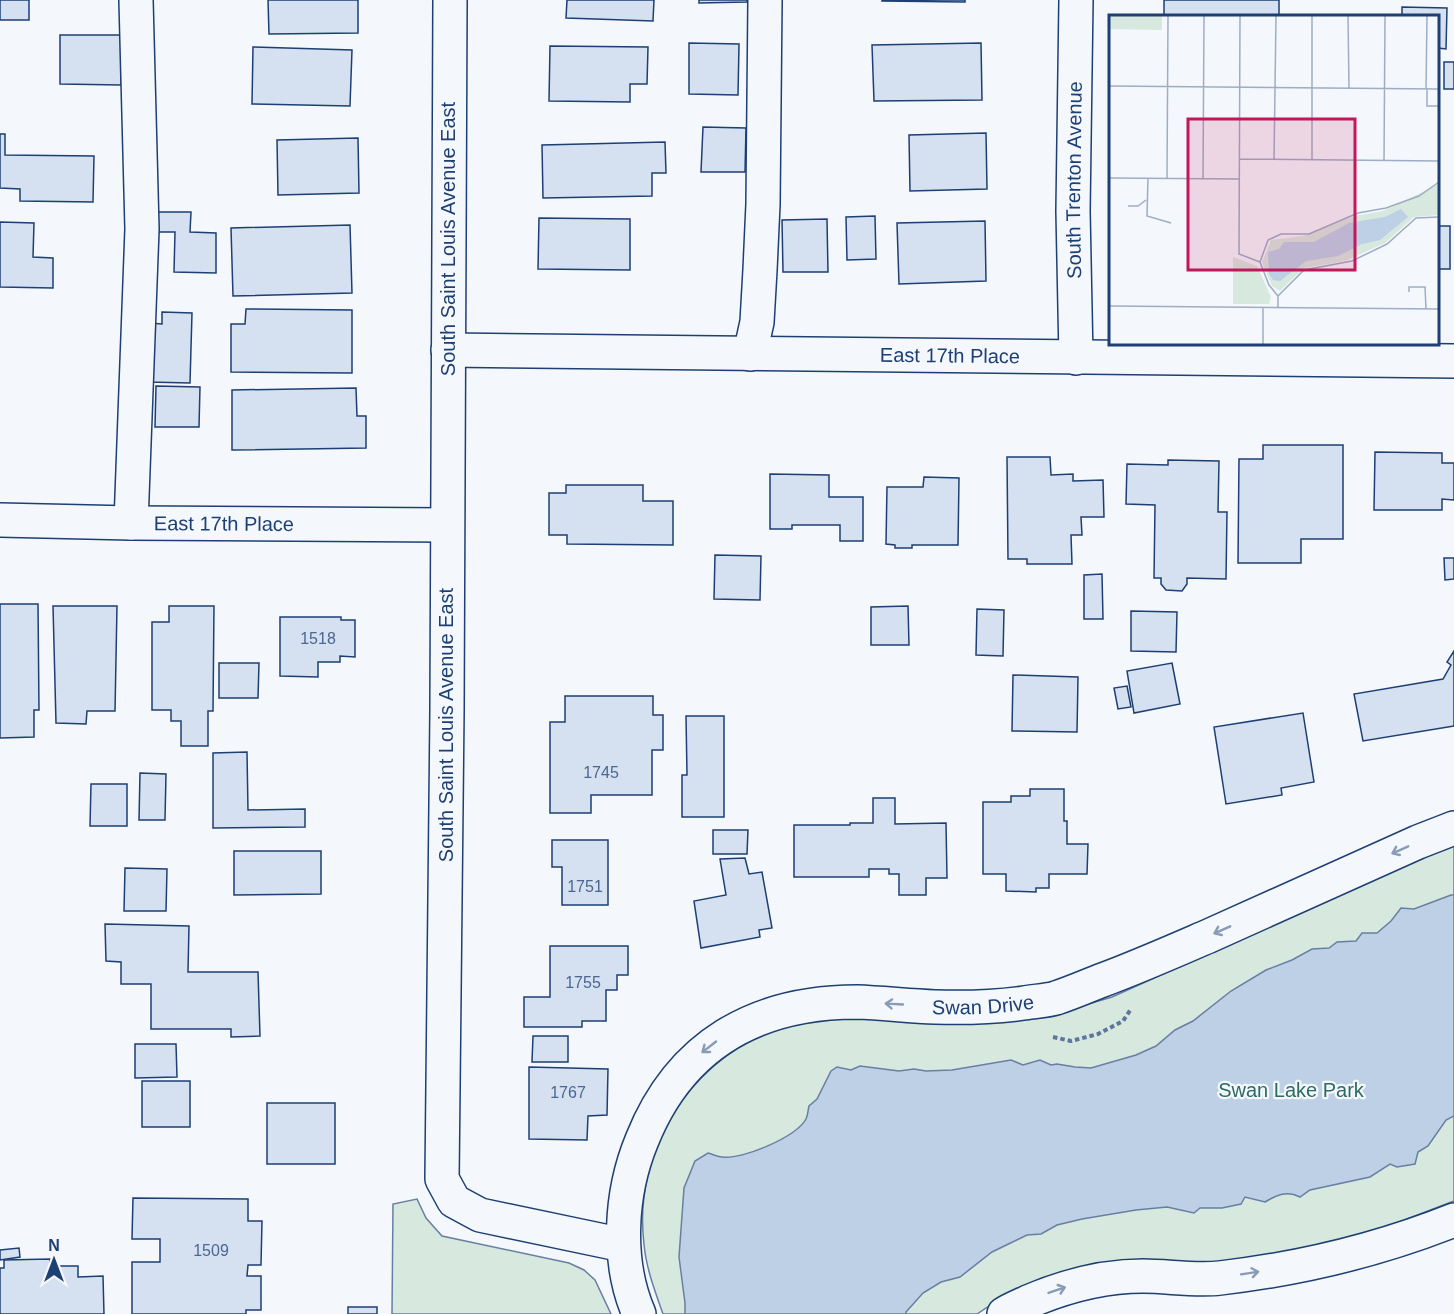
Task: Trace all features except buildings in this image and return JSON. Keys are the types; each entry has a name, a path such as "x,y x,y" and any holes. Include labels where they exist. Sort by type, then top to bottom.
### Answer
{"street":[{"path":"131,523 142,229 136,0"},
{"name":"South Saint Louis Avenue East","path":"450,0 447,711 442,1179 454,1201 480,1215 623,1245"},
{"path":"750,354 757,322 763,204 765,0"},
{"name":"South Trenton Avenue","path":"1076,0 1073,211 1076,358"},
{"name":"East 17th Place","path":"448,350 1454,361"},
{"name":"East 17th Place","path":"0,520 447,525"},
{"name":"Swan Drive","path":"623,1245 627,1197 634,1159 647,1127 670,1088 695,1058 727,1034 761,1018 807,1005 856,1002 939,1007 1002,1006 1054,999 1149,962 1454,828"},
{"path":"1004,1314 1056,1290 1093,1280 1141,1276 1218,1278 1275,1270 1344,1256 1422,1233 1454,1220"},
{"path":"623,1245 632,1298 639,1314"}],"green space":[{"name":"Swan Lake Park","path":"1454,843 1454,1201 1368,1234 1291,1252 1007,1294 977,1314 663,1314 645,1253 643,1210 647,1178 657,1146 671,1117 690,1090 713,1066 740,1047 778,1029 832,1018 1068,1010 1112,997"},
{"path":"417,1199 426,1218 442,1236 569,1263 584,1270 595,1280 611,1314 392,1314 393,1204"}],"water":[{"name":"Swan Lake Park","path":"1454,895 1454,1116 1446,1120 1428,1146 1418,1152 1415,1164 1397,1167 1390,1164 1370,1177 1310,1190 1300,1197 1282,1194 1265,1202 1245,1197 1241,1204 1222,1208 1200,1208 1194,1213 1167,1207 1136,1210 1057,1225 1041,1234 1027,1235 992,1252 960,1277 941,1282 923,1293 906,1314 685,1314 679,1257 684,1188 695,1161 708,1153 722,1157 742,1155 768,1146 791,1133 806,1119 809,1106 817,1099 831,1071 837,1067 851,1070 860,1066 899,1071 914,1069 926,1071 952,1070 1011,1060 1023,1065 1040,1060 1051,1065 1091,1068 1136,1055 1156,1046 1231,991 1266,970 1312,949 1329,948 1337,942 1356,941 1362,933 1377,933 1401,908 1414,909"}]}
